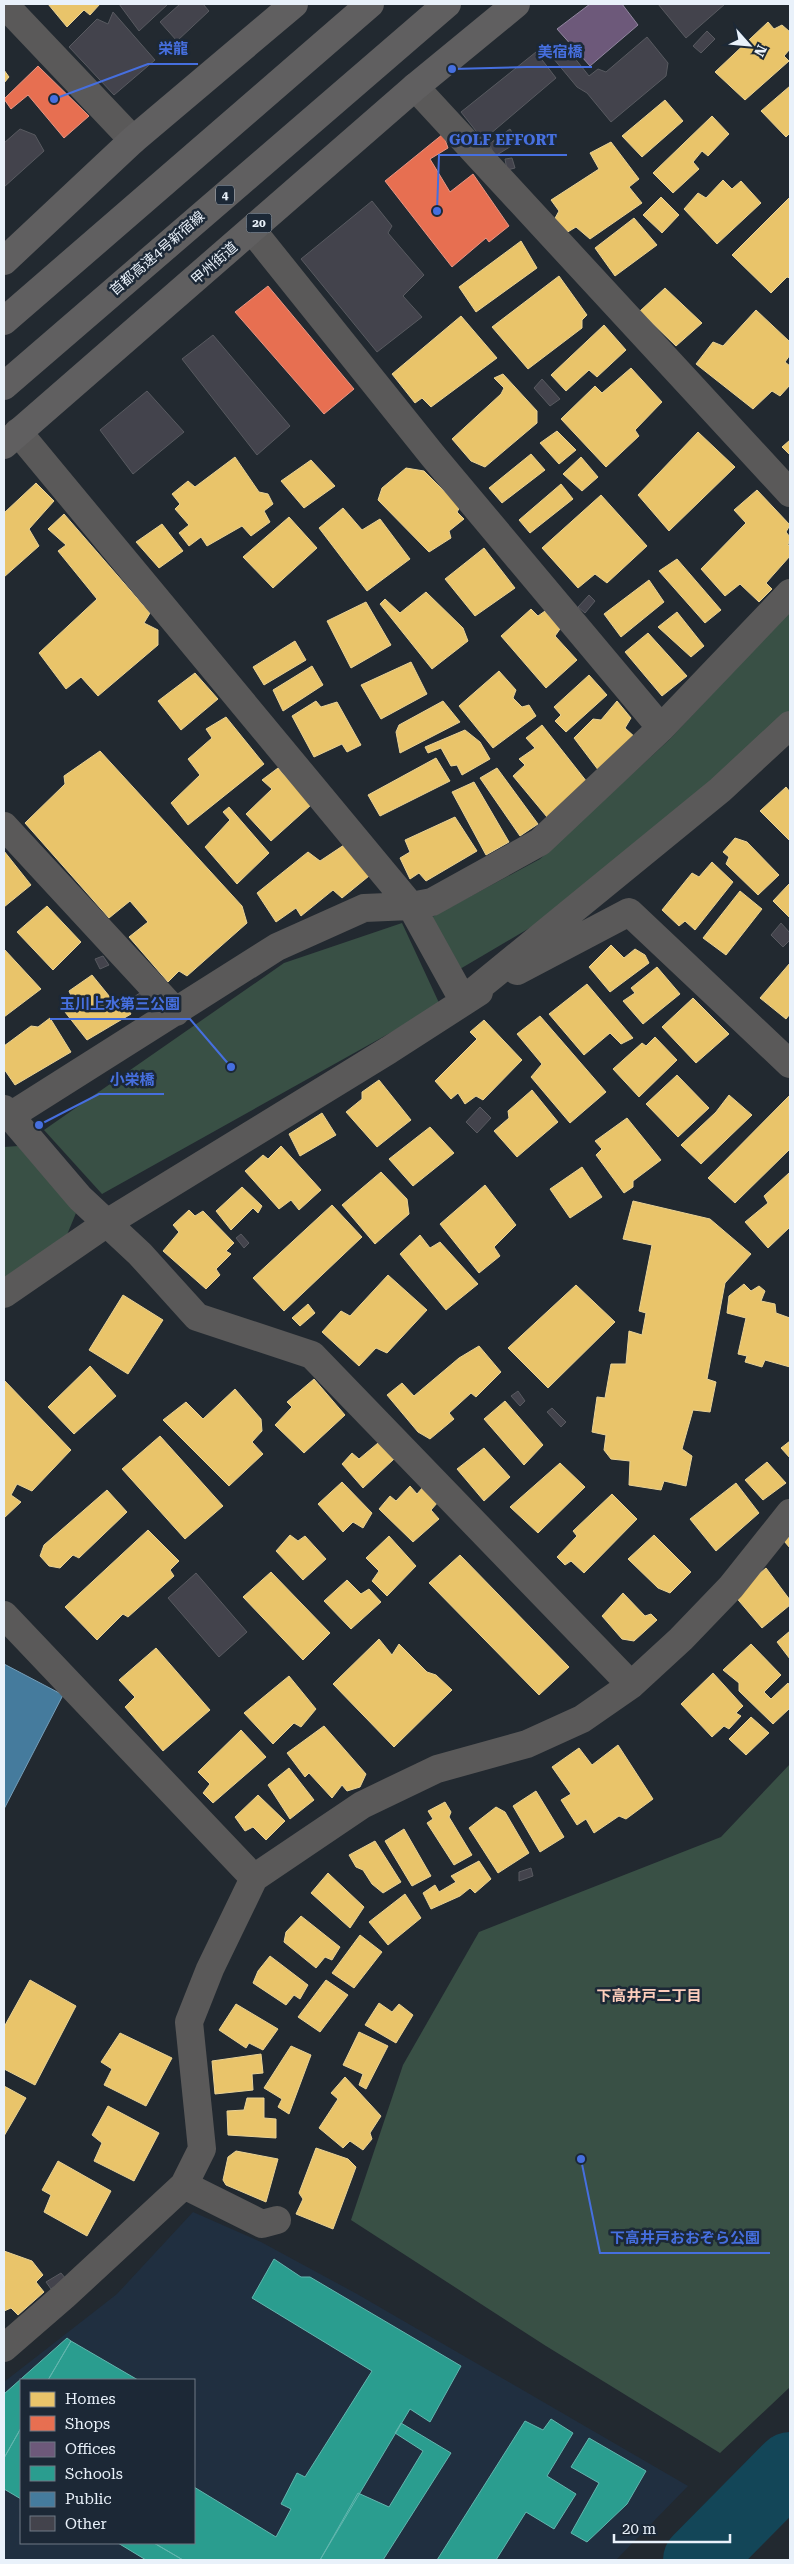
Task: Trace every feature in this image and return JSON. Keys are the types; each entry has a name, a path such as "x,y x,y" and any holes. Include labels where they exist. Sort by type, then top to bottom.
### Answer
{"highway":[{"path":"4,261 134,140 294,4"},
{"path":"4,321 370,4"},
{"name":"首都高速4号新宿線","path":"4,386 447,4"},
{"name":"甲州街道","path":"11,438 415,87 516,4"}],"street":[{"path":"4,4 134,140"},
{"path":"415,87 790,493"},
{"path":"252,230 433,456 661,728"},
{"path":"11,438 411,906 463,1000"},
{"path":"632,1685 312,1354 197,1317 140,1254 80,1198 7,1113 176,1012 277,947 364,908 411,906 432,902 540,842 661,728 790,593"},
{"path":"4,1294 107,1223 389,1050 463,1000 720,790 790,725"},
{"path":"4,826 176,1012"},
{"path":"463,1000 629,912 790,1064"},
{"path":"4,2348 64,2296 184,2185 202,2149 189,2022 210,1969 254,1878 362,1806 437,1770 528,1744 582,1719 632,1685 681,1639 730,1587 790,1513"},
{"path":"4,1615 254,1878"},
{"path":"184,2185 262,2224 277,2220"}],"shaded area":[{"path":"193,2212 261,2242 357,2294 688,2486 616,2560 4,2560 4,2382 117,2294"}],"green space":[{"path":"790,611 790,716 565,907 460,969 432,917 540,859 669,740"},
{"path":"402,923 440,1005 102,1194 44,1130 284,963"},
{"path":"18,1146 76,1213 64,1242 4,1283 4,1147"},
{"path":"790,1764 790,2387 720,2453 546,2346 351,2220 403,2065 479,1932 721,1837"}],"building: Homes":[{"path":"48,4 100,4 90,15 84,10 67,27"},
{"path":"768,22 774,29 782,25 790,32 790,49 784,56 789,61 745,100 715,72"},
{"path":"4,70 9,77 4,83"},
{"path":"790,86 790,133 786,137 761,111"},
{"path":"665,100 683,121 642,157 622,136"},
{"path":"712,116 729,134 708,156 702,151 693,162 699,169 673,193 653,173"},
{"path":"611,142 639,179 629,187 642,203 590,239 576,227 566,233 554,220 559,211 551,200 599,169 590,153"},
{"path":"723,180 732,189 741,181 761,203 717,244 684,209 698,193 706,198"},
{"path":"661,197 679,215 662,233 643,215"},
{"path":"790,197 790,278 787,277 771,293 732,255"},
{"path":"634,218 657,245 615,276 595,248"},
{"path":"521,241 537,268 476,312 459,287"},
{"path":"559,276 587,315 582,320 582,328 528,369 492,327"},
{"path":"665,288 702,323 676,346 640,311"},
{"path":"756,310 790,342 790,355 785,362 790,366 790,385 780,396 772,391 753,409 696,364 713,342 723,346"},
{"path":"461,316 497,358 431,407 422,398 415,403 392,374"},
{"path":"604,325 626,350 597,377 589,370 566,391 551,375"},
{"path":"631,368 662,402 635,430 639,436 606,467 561,419 595,386 602,393"},
{"path":"503,374 537,411 537,423 485,467 471,461 452,439 501,394 504,388 494,378"},
{"path":"557,431 576,450 559,464 540,443"},
{"path":"698,432 735,467 669,531 638,495"},
{"path":"790,440 790,455 782,447"},
{"path":"531,454 545,470 502,503 489,488"},
{"path":"235,457 259,492 268,494 273,504 264,511 270,522 251,536 242,526 207,546 201,537 189,546 179,533 189,525 175,509 180,504 172,494 188,481 195,487"},
{"path":"581,457 598,477 582,491 563,474"},
{"path":"311,460 335,486 304,508 281,481"},
{"path":"406,468 424,471 460,507 457,512 464,519 449,531 451,538 429,552 378,500 382,488"},
{"path":"36,483 54,501 29,529 39,546 4,577 4,513"},
{"path":"561,484 573,499 530,533 519,520"},
{"path":"757,490 790,525 786,532 790,537 788,545 790,547 790,556 766,583 772,589 759,602 740,584 725,596 701,569 746,523 734,510"},
{"path":"601,495 647,546 607,583 595,574 578,588 542,548"},
{"path":"343,508 362,530 380,519 410,559 367,591 319,528"},
{"path":"64,514 150,613 144,623 158,630 158,645 98,696 81,677 66,689 39,653 97,599 58,551 66,545 48,529"},
{"path":"289,517 317,548 273,588 243,557"},
{"path":"162,524 183,551 159,568 136,542"},
{"path":"484,548 515,588 475,616 445,579"},
{"path":"677,559 721,610 705,623 659,571"},
{"path":"649,580 664,602 621,637 604,614"},
{"path":"426,592 463,628 468,641 432,669 380,604 385,599 400,613"},
{"path":"366,602 391,645 351,668 327,621"},
{"path":"531,609 538,616 545,611 560,629 555,636 577,660 546,688 501,636"},
{"path":"677,612 704,646 691,657 658,627"},
{"path":"648,633 687,676 662,696 625,652"},
{"path":"295,641 306,660 264,685 253,667"},
{"path":"411,662 427,694 381,719 361,685"},
{"path":"312,666 323,685 283,711 273,690"},
{"path":"499,671 516,690 513,698 522,707 529,705 536,716 493,748 459,706"},
{"path":"195,673 218,699 181,730 158,701"},
{"path":"589,675 607,695 566,732 555,721 561,715 554,707"},
{"path":"316,701 321,707 337,702 361,745 347,752 342,744 314,757 292,716"},
{"path":"443,701 460,722 400,753 396,732 399,725"},
{"path":"617,701 631,718 625,728 637,739 599,771 574,738 593,719 601,720"},
{"path":"226,717 264,764 188,825 171,803 200,775 188,759 212,738 206,729"},
{"path":"542,725 587,782 547,817 513,776 525,765 519,759 535,748 526,738"},
{"path":"465,730 480,742 490,759 462,775 457,765 451,766 441,748 428,753 425,747"},
{"path":"100,751 242,906 247,923 187,976 179,971 168,982 129,937 148,922 130,901 109,918 25,823 65,784 64,776"},
{"path":"436,758 450,781 380,816 368,795"},
{"path":"278,768 311,805 271,841 246,814 272,789 262,780"},
{"path":"497,768 538,824 520,836 480,778"},
{"path":"474,782 509,842 486,855 452,792"},
{"path":"786,787 790,792 790,841 760,811"},
{"path":"229,807 269,853 237,884 205,847 230,820 223,812"},
{"path":"455,817 477,851 426,881 419,873 410,879 400,858 410,852 405,840"},
{"path":"735,838 747,842 779,875 758,895 726,864 729,857 723,852"},
{"path":"344,845 369,876 342,898 333,890 301,916 296,908 276,922 257,893 308,852 320,861"},
{"path":"4,851 31,885 4,907"},
{"path":"712,862 733,882 695,930 685,921 679,926 662,910 692,873 699,877"},
{"path":"790,885 790,918 773,901"},
{"path":"740,891 762,909 726,955 703,938"},
{"path":"47,906 81,942 53,970 17,932"},
{"path":"611,945 624,958 635,949 645,955 649,963 610,992 589,967"},
{"path":"4,949 41,989 4,1017"},
{"path":"790,963 790,1014 786,1019 760,998"},
{"path":"657,967 680,994 643,1024 623,1001 635,993 631,988"},
{"path":"92,975 114,1002 121,998 131,1014 87,1040 65,1012 75,1005 69,991"},
{"path":"587,984 633,1038 621,1044 610,1033 584,1055 549,1014"},
{"path":"693,998 729,1034 696,1063 662,1027"},
{"path":"540,1016 606,1092 570,1123 531,1077 542,1064 517,1034"},
{"path":"50,1018 71,1052 15,1085 4,1069 4,1046 31,1026 38,1027"},
{"path":"484,1020 522,1060 483,1100 476,1096 465,1104 458,1093 451,1099 435,1081 477,1039 470,1032"},
{"path":"655,1037 677,1060 639,1097 613,1069 642,1043 646,1046"},
{"path":"677,1075 709,1108 678,1137 646,1104"},
{"path":"379,1080 411,1120 377,1147 346,1112 362,1099 362,1092"},
{"path":"532,1090 558,1122 517,1157 494,1131 509,1118 508,1111"},
{"path":"729,1095 752,1115 701,1164 681,1145 716,1112"},
{"path":"789,1096 790,1149 735,1203 708,1178"},
{"path":"322,1113 336,1135 300,1156 289,1134"},
{"path":"627,1118 661,1160 633,1181 633,1187 624,1193 596,1155 602,1149 595,1141"},
{"path":"430,1127 454,1153 413,1186 389,1159"},
{"path":"281,1146 321,1190 299,1210 291,1200 279,1209 245,1171 263,1155 268,1159"},
{"path":"582,1167 602,1197 570,1218 550,1189"},
{"path":"381,1172 407,1199 409,1214 375,1244 342,1205"},
{"path":"789,1173 790,1227 768,1248 745,1222 768,1203 764,1196"},
{"path":"485,1185 516,1225 494,1247 500,1256 479,1273 440,1224"},
{"path":"242,1187 262,1206 258,1213 253,1208 231,1230 216,1211"},
{"path":"633,1201 710,1219 751,1254 725,1283 707,1379 716,1382 710,1412 693,1410 682,1449 692,1456 686,1486 664,1481 661,1490 629,1485 630,1461 611,1459 604,1450 606,1435 592,1432 597,1397 605,1398 611,1364 626,1364 629,1331 642,1335 646,1313 639,1311 652,1245 623,1239"},
{"path":"332,1205 362,1237 284,1311 253,1278"},
{"path":"189,1210 195,1216 203,1211 234,1243 226,1251 231,1254 216,1269 220,1275 206,1289 163,1251 179,1232 173,1225"},
{"path":"420,1235 430,1248 440,1242 478,1284 446,1310 400,1254"},
{"path":"388,1275 427,1310 387,1353 376,1348 359,1366 322,1332 341,1311 350,1316"},
{"path":"744,1284 751,1291 759,1286 765,1291 761,1301 775,1304 776,1313 790,1318 790,1367 765,1360 762,1367 745,1362 747,1356 738,1354 746,1318 727,1313 729,1296"},
{"path":"576,1285 615,1322 548,1388 508,1348"},
{"path":"123,1295 163,1320 128,1374 89,1350"},
{"path":"308,1304 315,1313 300,1326 292,1318"},
{"path":"479,1346 501,1372 476,1397 471,1393 449,1413 454,1419 430,1439 418,1432 387,1395 402,1383 414,1396 459,1358"},
{"path":"90,1366 116,1396 74,1434 48,1407"},
{"path":"314,1379 345,1415 304,1453 275,1425 292,1407 287,1402"},
{"path":"4,1380 71,1450 32,1491 17,1484 11,1495 21,1502 4,1518"},
{"path":"235,1389 261,1419 262,1431 252,1442 263,1454 229,1486 163,1420 186,1402 203,1419"},
{"path":"505,1401 543,1445 524,1465 484,1419"},
{"path":"160,1436 223,1506 185,1539 122,1469"},
{"path":"790,1441 790,1458 781,1448"},
{"path":"378,1443 394,1459 363,1488 342,1464 352,1453 359,1459"},
{"path":"484,1448 510,1477 484,1501 457,1469"},
{"path":"767,1462 786,1483 763,1500 745,1480"},
{"path":"560,1463 585,1487 538,1533 510,1507"},
{"path":"342,1482 372,1513 363,1528 353,1522 343,1532 318,1504"},
{"path":"736,1483 759,1513 716,1551 690,1519"},
{"path":"410,1486 417,1494 423,1487 438,1502 431,1510 439,1519 413,1542 379,1509 390,1496 396,1501"},
{"path":"107,1490 127,1512 79,1558 73,1555 60,1568 49,1566 40,1556 44,1545"},
{"path":"612,1494 637,1519 584,1573 571,1561 565,1565 557,1557 577,1536 573,1531"},
{"path":"148,1530 179,1561 170,1570 174,1576 128,1617 123,1614 97,1640 65,1607"},
{"path":"290,1535 298,1541 305,1536 326,1559 303,1580 276,1551"},
{"path":"654,1535 691,1572 670,1593 658,1588 628,1559"},
{"path":"389,1536 416,1566 387,1596 372,1581 379,1571 366,1558"},
{"path":"790,1536 790,1548 784,1541"},
{"path":"460,1555 569,1667 539,1695 429,1583"},
{"path":"766,1568 790,1600 790,1605 762,1628 734,1595"},
{"path":"271,1572 330,1633 303,1660 243,1597"},
{"path":"347,1580 361,1594 369,1589 381,1602 351,1629 324,1601"},
{"path":"623,1593 645,1616 651,1614 657,1620 634,1641 622,1639 602,1616"},
{"path":"790,1631 790,1659 777,1642"},
{"path":"379,1639 392,1655 399,1644 427,1672 436,1675 452,1690 394,1747 333,1684"},
{"path":"751,1644 781,1675 764,1692 771,1699 788,1683 790,1686 790,1708 773,1724 739,1691 739,1683 723,1670"},
{"path":"156,1648 210,1710 163,1751 125,1707 135,1697 119,1680"},
{"path":"713,1673 743,1706 736,1713 741,1716 729,1729 724,1726 712,1737 681,1704"},
{"path":"289,1676 316,1709 301,1727 294,1723 273,1744 244,1713"},
{"path":"751,1717 769,1733 746,1755 729,1739"},
{"path":"324,1726 366,1774 360,1787 347,1791 342,1785 332,1798 309,1773 305,1777 287,1753"},
{"path":"241,1730 266,1757 213,1803 203,1793 210,1784 198,1772"},
{"path":"618,1745 653,1799 626,1819 619,1816 594,1833 586,1819 577,1825 561,1800 571,1794 552,1767 579,1748 592,1765"},
{"path":"289,1768 314,1800 290,1819 268,1785"},
{"path":"536,1791 564,1837 540,1852 513,1806"},
{"path":"258,1795 285,1821 266,1840 253,1827 245,1831 235,1817"},
{"path":"445,1802 451,1812 449,1817 472,1855 454,1865 427,1823 433,1819 428,1811"},
{"path":"496,1807 505,1812 529,1853 498,1873 469,1828"},
{"path":"404,1829 431,1876 412,1886 385,1841"},
{"path":"375,1841 401,1882 383,1893 372,1884 363,1870 356,1867 349,1855"},
{"path":"479,1861 491,1879 475,1893 470,1888 460,1896 431,1909 423,1893 435,1885 439,1892 456,1882 451,1876"},
{"path":"328,1873 364,1907 350,1928 311,1893"},
{"path":"405,1894 421,1918 388,1945 369,1922"},
{"path":"301,1916 340,1947 332,1960 325,1957 316,1968 284,1942 286,1932"},
{"path":"360,1935 382,1952 354,1988 332,1973"},
{"path":"270,1956 308,1985 300,1999 294,1995 286,2005 253,1983 258,1971"},
{"path":"30,1980 76,2006 35,2085 4,2069 4,2027"},
{"path":"326,1980 348,1995 320,2032 298,2017"},
{"path":"379,2003 392,2012 399,2004 413,2015 396,2043 365,2025"},
{"path":"236,2004 278,2029 263,2050 249,2043 246,2048 219,2030"},
{"path":"359,2032 388,2046 366,2089 359,2085 363,2074 343,2065"},
{"path":"120,2033 172,2058 146,2106 104,2085 112,2069 101,2062"},
{"path":"291,2046 311,2055 289,2114 278,2107 282,2099 264,2088"},
{"path":"261,2054 263,2073 252,2074 253,2090 215,2094 212,2061"},
{"path":"345,2077 381,2116 370,2133 372,2139 363,2150 350,2141 343,2148 319,2128 338,2099 331,2093"},
{"path":"4,2086 26,2098 4,2136"},
{"path":"247,2098 264,2098 264,2118 276,2119 276,2138 228,2135 227,2111 244,2110"},
{"path":"108,2106 159,2133 134,2181 94,2161 102,2143 92,2135"},
{"path":"316,2148 348,2159 356,2167 333,2229 296,2214 303,2199 299,2193"},
{"path":"236,2151 278,2159 266,2202 226,2185 223,2180 228,2157"},
{"path":"58,2161 111,2191 87,2236 44,2212 51,2195 42,2190"},
{"path":"4,2251 32,2261 43,2275 36,2282 44,2292 18,2315 11,2308 4,2311"}],"building: Shops":[{"path":"38,66 89,116 64,138 28,95 11,109 4,99"},
{"path":"443,134 448,148 430,159 450,192 473,174 509,226 489,242 486,238 452,267 385,181"},
{"path":"268,286 354,389 324,414 235,312"}],"building: Offices":[{"path":"590,4 622,4 638,25 590,66 557,29"}],"building: Schools":[{"path":"274,2259 301,2277 310,2277 461,2366 430,2422 410,2409 320,2560 183,2560 156,2544 195,2544 195,2488 276,2537 291,2509 281,2504 297,2473 305,2477 372,2371 252,2298"},
{"path":"67,2338 71,2341 49,2379 21,2379"},
{"path":"71,2341 136,2379 49,2379"},
{"path":"20,2380 20,2430 4,2458 4,2394"},
{"path":"551,2419 573,2433 547,2476 576,2494 554,2529 526,2512 496,2560 437,2560 525,2421 543,2430"},
{"path":"401,2423 451,2453 383,2560 320,2560 358,2493 389,2507 423,2451 395,2433"},
{"path":"20,2430 20,2498 4,2489 4,2458"},
{"path":"589,2438 646,2471 627,2504 587,2542 571,2533 599,2483 571,2467"},
{"path":"120,2544 156,2544 183,2560 146,2560"}],"building: Public":[{"path":"4,1664 63,1695 4,1809"}],"building: Other":[{"path":"119,4 168,4 139,31"},
{"path":"180,4 203,4 209,11 177,41 160,22"},
{"path":"658,4 725,4 686,38"},
{"path":"113,12 155,60 114,95 69,47 97,19 108,24"},
{"path":"707,31 715,39 701,53 693,46"},
{"path":"647,37 668,63 666,76 611,122 587,93 577,87 553,58 566,47 589,76 598,69 606,72"},
{"path":"536,52 556,78 483,140 461,112"},
{"path":"20,129 35,135 44,151 4,187 4,143"},
{"path":"510,129 518,142 495,156 489,144"},
{"path":"512,158 515,168 507,170 505,159"},
{"path":"372,201 392,226 388,233 424,275 403,296 422,317 377,352 301,259"},
{"path":"213,335 290,426 257,455 182,359"},
{"path":"542,379 560,399 550,406 534,388"},
{"path":"147,391 184,432 133,474 100,430"},
{"path":"589,595 595,601 585,613 578,607"},
{"path":"781,923 790,933 790,940 783,947 771,935"},
{"path":"103,956 109,965 100,969 95,959"},
{"path":"140,993 147,1004 137,1011 129,1000"},
{"path":"480,1107 491,1118 477,1133 466,1122"},
{"path":"241,1234 249,1243 244,1248 236,1238"},
{"path":"518,1391 525,1401 520,1406 511,1396"},
{"path":"552,1408 566,1422 561,1427 547,1412"},
{"path":"196,1573 247,1632 219,1657 168,1598"},
{"path":"531,1868 533,1876 519,1881 519,1872"},
{"path":"61,2273 66,2279 51,2289 46,2282"}],"waterway":[{"path":"698,2560 790,2467"}],"place":[{"name":"美宿橋","path":"452,69"},
{"name":"栄龍","path":"54,99"},
{"name":"GOLF EFFORT","path":"437,211"},
{"name":"玉川上水第三公園","path":"231,1067"},
{"name":"小栄橋","path":"39,1125"},
{"name":"下高井戸おおぞら公園","path":"581,2159"}],"district":[{"name":"下高井戸二丁目","path":"649,1996"}]}
